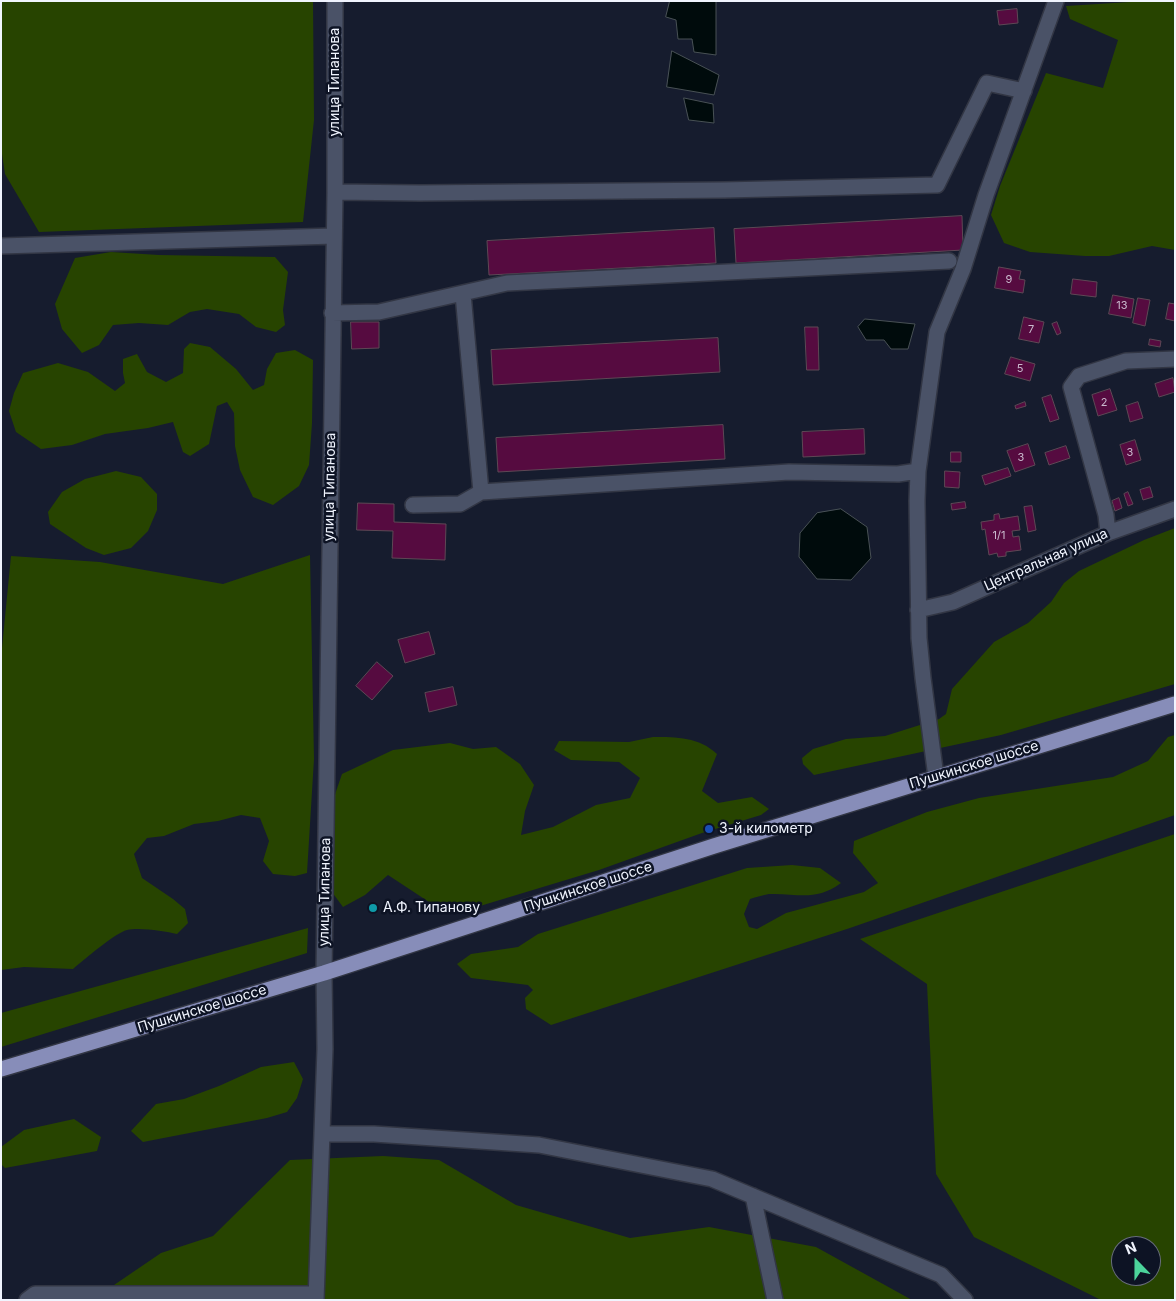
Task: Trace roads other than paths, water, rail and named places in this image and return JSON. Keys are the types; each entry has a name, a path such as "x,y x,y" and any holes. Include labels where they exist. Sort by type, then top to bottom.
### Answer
{"main road":[{"name":"Пушкинское шоссе","path":"1,1069 324,972 714,846 1175,704"}],"street":[{"name":"улица Типанова","path":"316,1297 325,1049 324,972 335,192 335,1"},
{"path":"936,777 922,678 918,610 918,471 937,332 963,270 986,195 1056,1"},
{"path":"335,192 704,190 937,185 987,83 1024,91"},
{"path":"1,246 334,236"},
{"path":"332,313 379,312 507,283 949,261"},
{"path":"463,294 481,492"},
{"path":"1108,533 1106,515 1071,387 1080,376 1126,361 1175,359"},
{"path":"413,505 460,504 481,492 789,472 898,474 918,471"},
{"name":"Центральная улица","path":"918,610 953,602 1108,533 1175,509"},
{"path":"322,1134 374,1134 539,1145 712,1179 941,1276 965,1300"},
{"path":"753,1196 775,1300"},
{"path":"27,1300 35,1294 316,1297"}],"place":[{"name":"3-й километр","path":"709,829"},
{"name":"А.Ф. Типанову","path":"373,908"}]}
